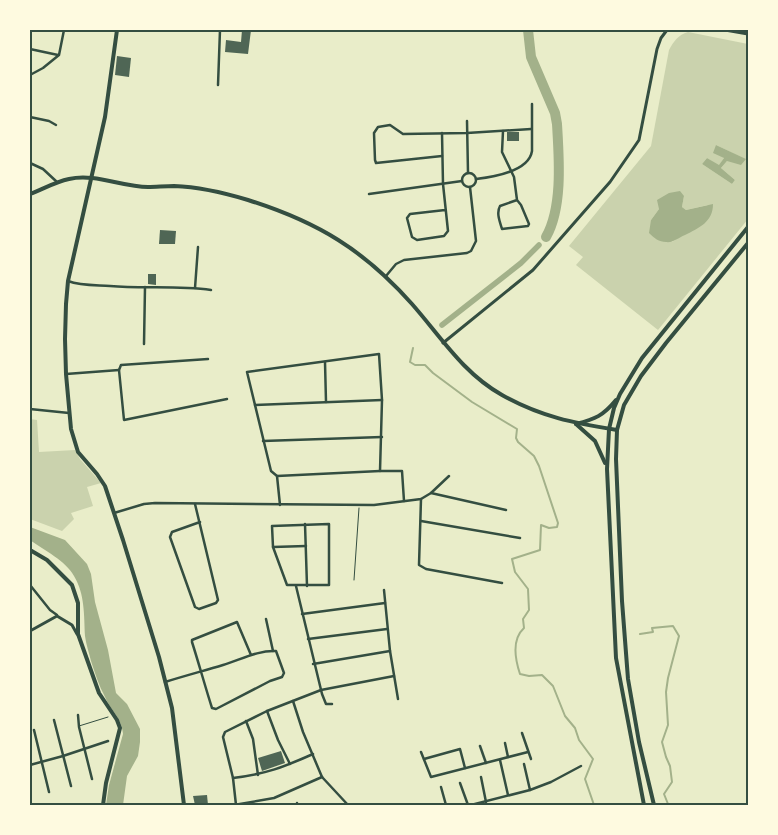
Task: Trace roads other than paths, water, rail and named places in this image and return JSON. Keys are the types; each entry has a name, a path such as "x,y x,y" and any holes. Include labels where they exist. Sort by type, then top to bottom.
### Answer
{"main road":[{"path":"117,30 105,117 68,281 65,320 69,413 76,449 102,481 114,512 165,682 175,731 184,805"},
{"path":"30,194 70,178 92,179 133,186 175,186 229,195 265,206 314,225 331,234 386,276 414,306 460,362 502,395 548,417 576,424 617,430"},
{"path":"644,805 616,658 607,470 609,429 614,408 620,394 636,367 658,336 748,227"},
{"path":"654,805 628,679 622,601 616,468 617,430 624,404 641,376 666,342 748,243"},
{"path":"576,424 594,419 602,414 620,394"},
{"path":"576,424 595,441 603,456 607,470"},
{"path":"30,550 47,560 72,585 78,603 78,634 99,693 117,720 120,728 106,783 103,805"}],"street":[{"path":"30,75 43,68 59,55 64,30"},
{"path":"218,85 220,30"},
{"path":"443,343 533,270 616,175 639,140 657,49 667,30"},
{"path":"725,30 748,34"},
{"path":"30,49 59,55"},
{"path":"476,179 496,177 528,162 531,158 532,104"},
{"path":"30,118 49,121 56,125"},
{"path":"467,121 468,173"},
{"path":"442,156 376,163 374,133 378,127 390,125 403,134 531,129"},
{"path":"503,131 502,152 514,178 517,200 529,224 528,226 502,229 499,217 500,206 517,200"},
{"path":"442,133 443,184 448,228 444,236 417,240 412,237 407,218 410,214 445,210"},
{"path":"30,163 44,169 57,182"},
{"path":"468,173 476,179"},
{"path":"468,173 463,176 462,181 464,186 470,188"},
{"path":"470,188 474,185 476,179"},
{"path":"369,194 462,181"},
{"path":"386,276 396,264 404,260 471,251 476,241 470,188"},
{"path":"195,288 198,247"},
{"path":"68,281 120,288 145,286 211,290"},
{"path":"144,344 145,286"},
{"path":"380,471 382,400 379,354 247,372 262,441 271,471 277,476 402,471 404,501"},
{"path":"208,359 121,365 119,370 124,420 227,398"},
{"path":"325,362 326,402"},
{"path":"66,374 119,370"},
{"path":"254,405 382,400"},
{"path":"30,409 69,413"},
{"path":"262,441 382,437"},
{"path":"277,476 280,505"},
{"path":"114,512 144,504 359,505 404,501 421,499 431,493 449,476"},
{"path":"431,493 506,510"},
{"path":"421,499 418,563 422,568 502,583"},
{"path":"195,504 200,522 218,600 216,604 199,609 194,607 170,537 172,532 200,522"},
{"path":"421,521 520,538"},
{"path":"305,524 307,586"},
{"path":"305,524 329,524 330,585 289,586 285,583 273,547 272,526 305,524"},
{"path":"273,547 306,546"},
{"path":"30,585 50,610 72,625 78,634"},
{"path":"296,586 313,664 325,703 332,704"},
{"path":"384,590 387,629 398,699"},
{"path":"302,614 385,604"},
{"path":"30,631 58,616"},
{"path":"251,655 239,624 235,622 192,640 212,708 216,709 270,681 282,678 284,673 276,651 274,651 266,620"},
{"path":"308,639 387,629"},
{"path":"165,682 251,655 274,651"},
{"path":"313,664 390,651"},
{"path":"322,777 274,798 235,805 233,778 223,734 267,711 321,690 394,676"},
{"path":"293,701 302,732 314,754 322,777 348,805"},
{"path":"267,711 290,764"},
{"path":"78,715 78,727 92,779"},
{"path":"54,720 71,786"},
{"path":"246,721 253,739 258,775"},
{"path":"34,730 49,792"},
{"path":"522,733 530,759"},
{"path":"30,765 108,742"},
{"path":"505,743 508,757"},
{"path":"480,746 486,763"},
{"path":"424,759 460,749 465,768"},
{"path":"421,752 432,777 528,752"},
{"path":"233,778 258,775 314,754"},
{"path":"500,760 508,795"},
{"path":"524,764 530,790"},
{"path":"460,783 469,805 530,790 551,782 581,766"},
{"path":"481,777 486,802"},
{"path":"441,787 446,805"}],"lane":[{"path":"78,727 108,717"}],"waterway":[{"path":"528,30 531,57 555,113 557,124 559,182 555,211 546,237"},
{"path":"442,325 521,263 539,245"},
{"path":"413,348 410,362 415,365 425,365 472,402 517,429 516,438 518,442 534,456 539,466 558,523 557,527 549,528 541,525 540,550 512,559 515,572 528,589 529,610 523,619 524,628 517,638 515,650 520,674 529,676 542,675 553,686 565,716 575,728 579,740 593,759 585,779 594,805"},
{"path":"640,634 653,632 652,628 673,626 679,636 668,678 666,692 668,725 662,742 670,766 672,782 664,794 668,804 672,805"}]}
